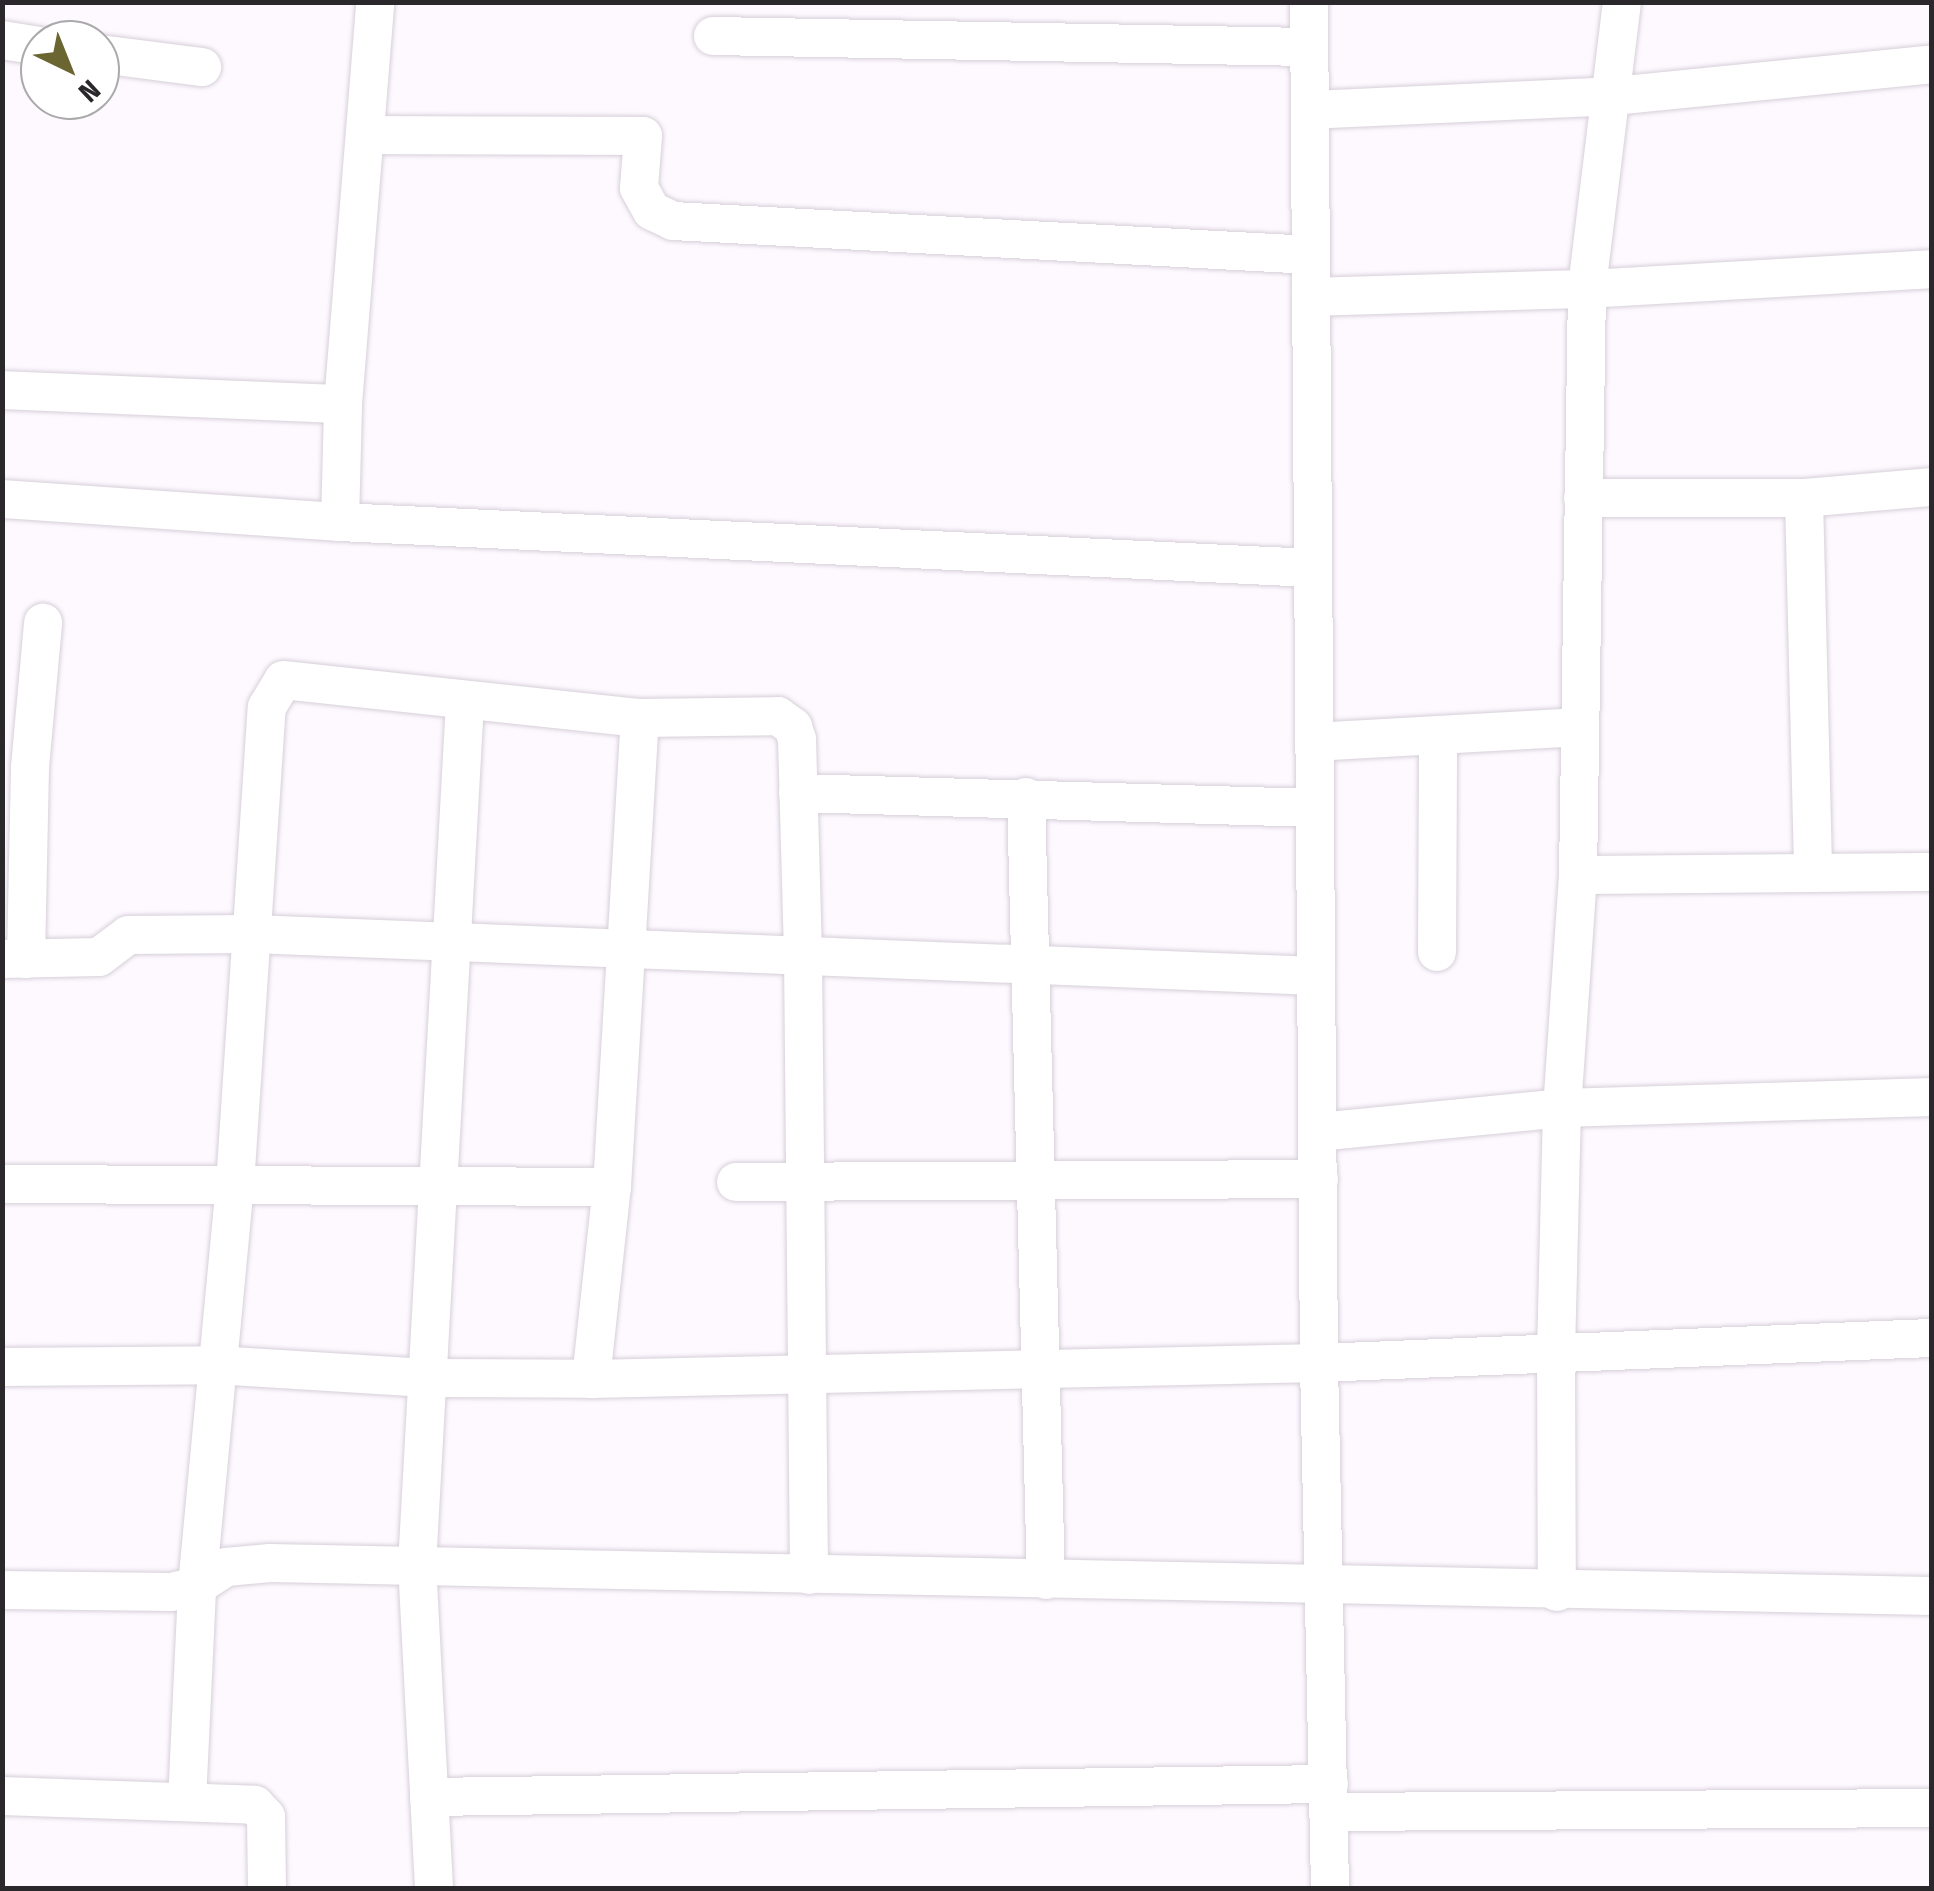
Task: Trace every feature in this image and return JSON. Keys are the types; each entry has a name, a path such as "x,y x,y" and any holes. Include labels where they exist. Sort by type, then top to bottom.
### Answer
{"street":[{"path":"340,522 343,404 376,2"},
{"path":"1309,2 1320,1363 1330,1888"},
{"path":"1557,1592 1556,1350 1562,1108 1578,875 1586,288 1614,96 1622,2"},
{"path":"712,36 1309,47"},
{"path":"120,57 202,67"},
{"path":"1310,110 1614,96 1932,64"},
{"path":"368,136 644,136 639,188 652,211 673,221 1311,255"},
{"path":"1312,297 1586,288 1932,269"},
{"path":"2,390 343,404"},
{"path":"1582,498 1804,498 1932,487"},
{"path":"1804,498 1813,873"},
{"path":"2,499 340,522 1313,568"},
{"path":"44,622 16,766 14,959 99,957 128,935 252,934 1316,976"},
{"path":"187,1802 196,1586 234,1185 266,707 283,680 640,718 784,718 798,739 809,1575"},
{"path":"434,1888 417,1566 464,702"},
{"path":"591,1379 612,1188 640,718"},
{"path":"1314,742 1580,727"},
{"path":"1438,735 1438,952"},
{"path":"798,793 1315,808"},
{"path":"1026,797 1046,1580"},
{"path":"1578,875 1932,872"},
{"path":"1318,1132 1562,1108 1932,1097"},
{"path":"736,1182 1319,1179"},
{"path":"2,1184 612,1188"},
{"path":"2,1367 215,1365 427,1378 591,1379 1320,1363 1556,1350 1932,1338"},
{"path":"2,1590 171,1592 196,1586 226,1567 242,1564 1557,1592 1932,1596"},
{"path":"2,1796 249,1804 266,1817 267,1888"},
{"path":"429,1797 1329,1798 1932,1808"}]}
